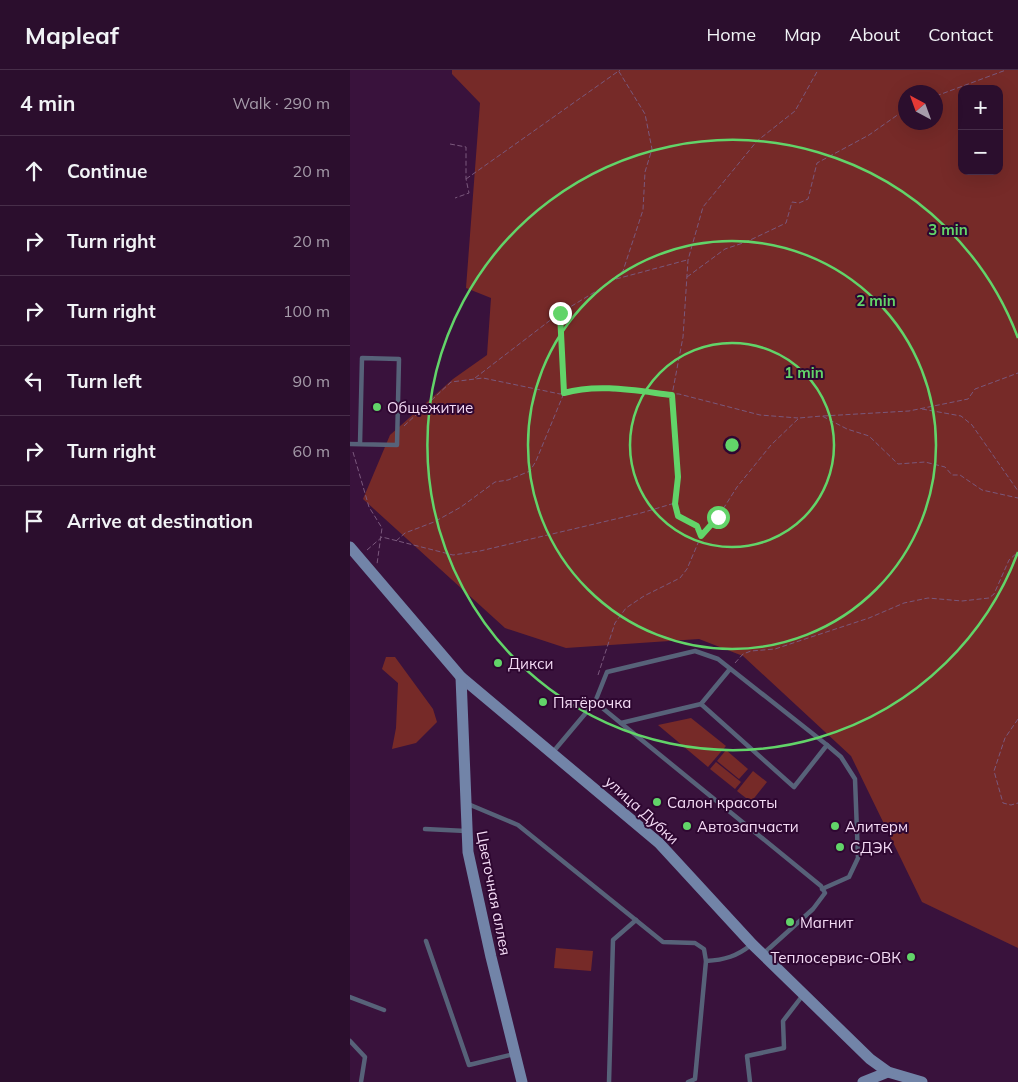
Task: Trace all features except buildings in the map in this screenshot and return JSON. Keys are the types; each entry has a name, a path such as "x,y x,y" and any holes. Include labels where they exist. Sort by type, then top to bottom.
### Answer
{"street":[{"name":"улица Дубки","path":"350,547 461,677 659,842 752,944 870,1059 888,1072 922,1082"},
{"name":"Цветочная аллея","path":"461,677 466,831 484,929 522,1082"},
{"path":"863,1082 888,1072"}],"lane":[{"path":"352,444 397,445 399,359 362,358 360,444"},
{"path":"552,752 595,702 607,672 695,651 718,659 841,757 854,779 858,858 849,877 822,888"},
{"path":"621,723 701,704 730,669"},
{"path":"595,702 822,888 825,894 813,908 763,954"},
{"path":"701,704 794,787 827,745"},
{"path":"466,803 518,825 663,942 695,943 704,949 706,960 694,1079 688,1082"},
{"path":"425,829 466,831"},
{"path":"609,1082 612,940 636,920"},
{"path":"426,942 469,1065 514,1054"},
{"path":"706,960 724,960 740,954 752,944"},
{"path":"750,1082 747,1056 784,1048 783,1021 803,995"},
{"path":"350,998 384,1010"},
{"path":"350,1041 365,1057 361,1082"}],"path":[{"path":"466,179 619,70 644,114 652,149 646,172 642,210 623,272 616,279 560,313 474,379"},
{"path":"701,536 697,526 678,516 675,502 678,477 672,395 683,337 688,260 703,207 757,141 795,111 818,70"},
{"path":"943,93 1006,70"},
{"path":"687,277 725,249 746,242 786,223 792,202 799,203 808,199 817,163 869,135 898,115"},
{"path":"450,144 466,147 466,179 469,193 455,198"},
{"path":"616,279 688,260"},
{"path":"396,541 405,533 434,522 461,507 495,482 508,480 530,471 536,461 564,393 560,313"},
{"path":"397,434 414,414 451,382 482,378 564,393 578,389 679,394 760,415 799,418 922,409 968,399 975,389 1018,373"},
{"path":"922,409 961,416 972,425 1018,491"},
{"path":"822,416 847,429 869,436 898,464 925,462 944,467 952,475 960,475 982,490 1018,498"},
{"path":"598,677 614,624 626,608 644,596 680,578 687,569 701,536 718,517 738,487 771,445 799,418"},
{"path":"352,444 353,456 369,507 382,528 376,577"},
{"path":"381,538 453,555 480,551 675,502"},
{"path":"358,557 381,538"},
{"path":"730,669 742,654 751,651 775,649 869,618 904,603 928,598 962,601 989,598 994,594 1008,560 1018,552"},
{"path":"1018,719 1005,738 994,772 1003,803 1011,805 1018,803"}],"shaded area":[{"path":"452,70 1018,70 1018,948 922,902 851,756 743,656 699,639 566,648 505,628 363,499 390,435 453,379 487,355 491,298 466,288 480,103 452,74"},
{"path":"386,657 395,657 433,709 437,722 416,743 392,749 396,728 398,683 382,669"},
{"path":"691,718 726,746 708,767 658,725"},
{"path":"726,750 748,769 739,779 717,761"},
{"path":"716,762 741,782 735,789 710,769"},
{"path":"753,771 767,782 751,802 737,791"},
{"path":"556,948 593,951 591,971 554,968"}],"place":[{"name":"Общежитие","path":"377,407"},
{"name":"Дикси","path":"498,663"},
{"name":"Пятёрочка","path":"543,702"},
{"name":"Салон красоты","path":"657,802"},
{"name":"Автозапчасти","path":"687,826"},
{"name":"Алитерм","path":"835,826"},
{"name":"СДЭК","path":"840,847"},
{"name":"Магнит","path":"790,922"},
{"name":"Теплосервис-ОВК","path":"911,957"}],"route":[{"path":"560,313 564,393 578,389 627,390 672,395 678,477 675,504 678,516 697,526 701,536 718,517"}]}
